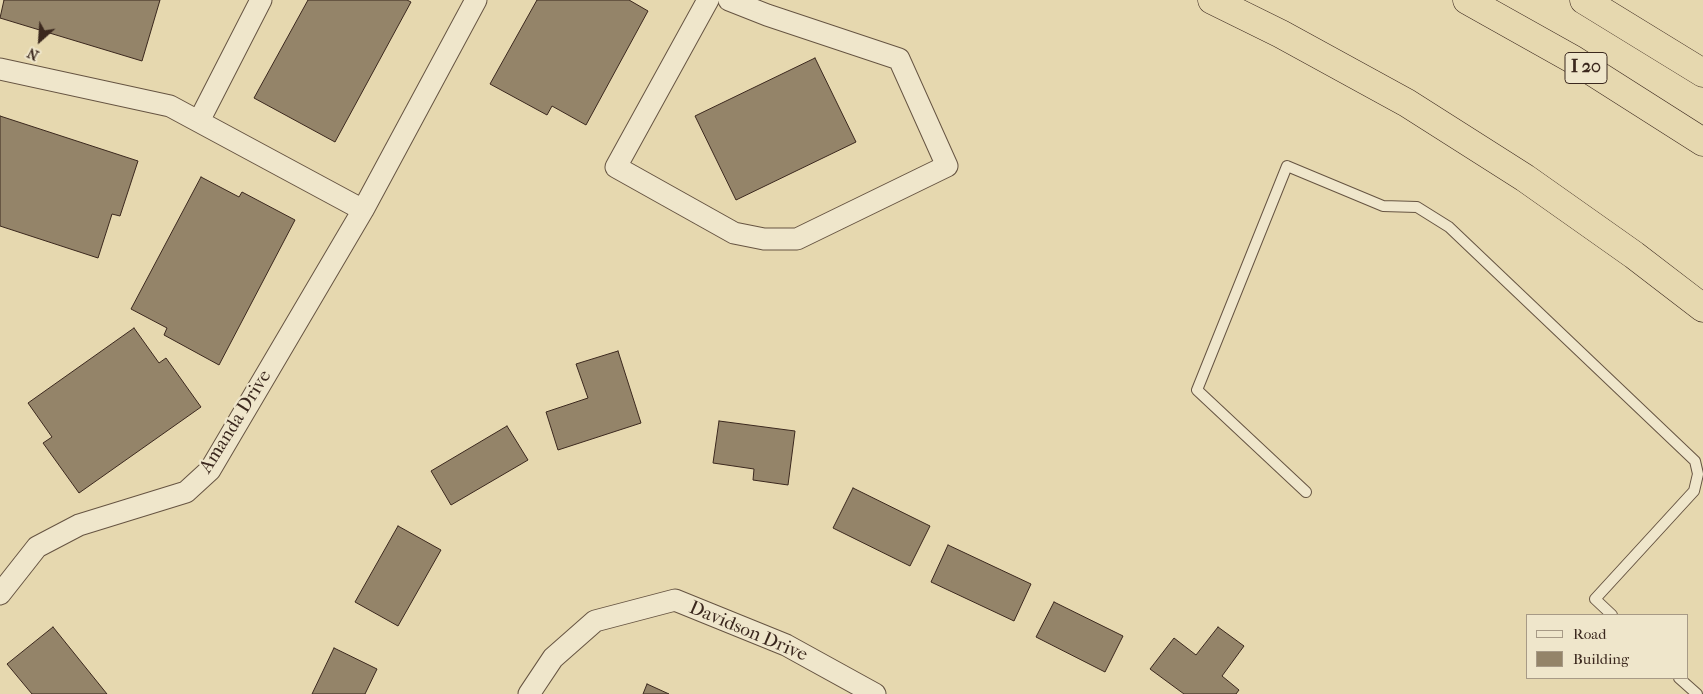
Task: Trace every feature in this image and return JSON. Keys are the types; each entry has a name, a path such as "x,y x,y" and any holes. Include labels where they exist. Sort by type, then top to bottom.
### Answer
{"highway":[{"path":"1212,0 1281,34 1407,103 1524,178 1634,255 1703,308"},
{"name":"I 20","path":"1466,0 1574,60 1703,142"},
{"path":"1584,0 1703,73"}],"street":[{"path":"199,121 261,0"},
{"name":"Amanda Drive","path":"0,594 37,547 79,525 186,492 210,470 363,210 476,0"},
{"path":"708,0 616,167 734,233 764,239 798,239 947,166 899,59 766,15 730,0"},
{"path":"0,69 170,106 363,210"},
{"name":"Davidson Drive","path":"529,694 553,658 595,621 674,600 786,645 875,694"}],"lane":[{"path":"1306,492 1197,390 1287,166 1383,206 1416,207 1449,227 1695,461 1698,474 1694,491 1595,600 1611,614"},
{"path":"1680,679 1697,694"}],"building":[{"path":"4,0 160,0 142,61 0,18"},
{"path":"308,0 407,0 411,2 335,142 254,98"},
{"path":"537,0 629,0 648,11 586,125 552,106 547,115 490,84"},
{"path":"815,58 856,142 736,200 695,116"},
{"path":"0,116 138,161 120,216 112,214 98,258 0,226"},
{"path":"201,177 239,197 242,192 295,220 219,365 164,335 167,328 131,309"},
{"path":"134,328 159,363 166,358 201,407 79,493 43,443 52,437 28,403"},
{"path":"618,351 641,423 558,450 546,412 588,398 576,364"},
{"path":"719,421 795,431 788,485 753,480 754,469 713,463"},
{"path":"507,426 528,460 451,505 431,471"},
{"path":"853,488 930,526 910,566 833,528"},
{"path":"398,526 441,550 398,626 355,602"},
{"path":"948,545 1031,584 1014,621 931,582"},
{"path":"1054,602 1123,636 1105,672 1036,637"},
{"path":"53,627 107,694 32,694 7,664"},
{"path":"1218,627 1244,646 1222,676 1239,690 1236,694 1184,694 1150,669 1174,638 1196,655"},
{"path":"334,648 377,669 365,694 312,694"},
{"path":"647,684 669,694 643,694"}]}
